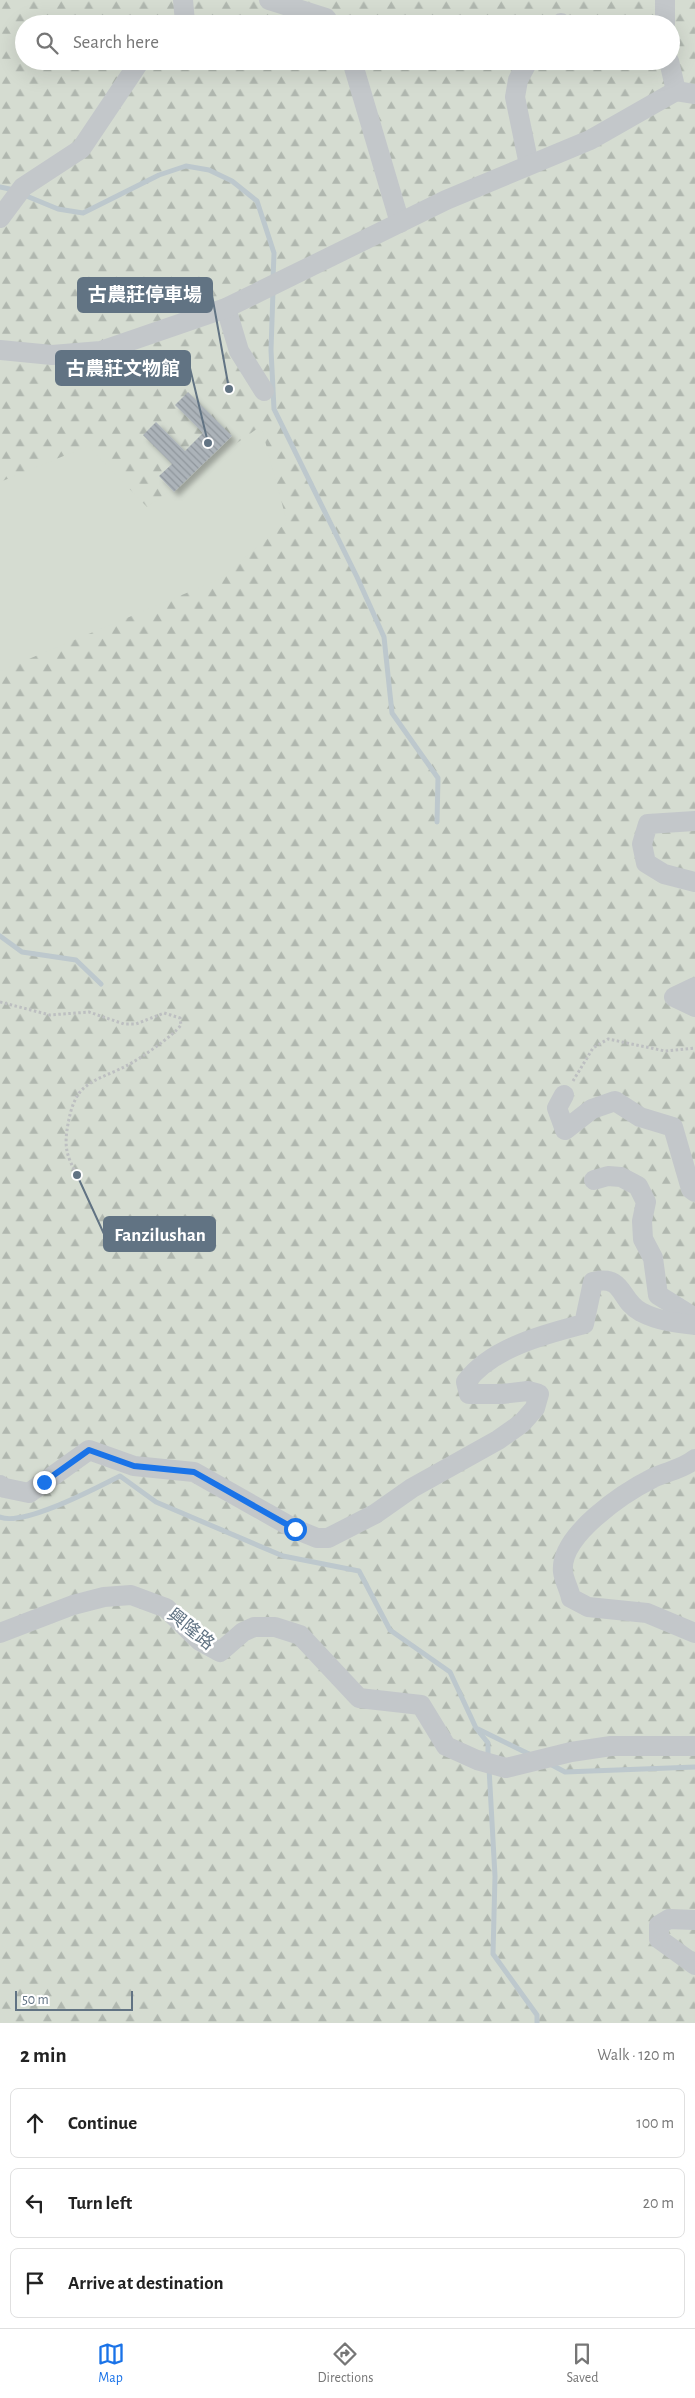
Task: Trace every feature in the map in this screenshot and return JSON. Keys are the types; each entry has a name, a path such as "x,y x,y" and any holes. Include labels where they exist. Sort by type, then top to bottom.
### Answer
{"street":[{"path":"183,0 184,15"},
{"path":"269,0 316,15"},
{"path":"665,0 665,15"},
{"path":"0,218 18,194 81,149 134,70"},
{"path":"355,70 400,223"},
{"path":"523,70 518,80 515,97 530,165"},
{"path":"0,350 52,355 101,351 226,308 446,200 590,140 685,92 674,70"},
{"path":"226,308 239,351 264,392"},
{"path":"695,821 648,824 642,844 646,863 664,874 695,882"},
{"path":"695,987 674,997 695,1007"},
{"path":"564,1095 557,1108 565,1130 592,1109 615,1102 640,1117 673,1127 691,1189 695,1192"},
{"path":"594,1180 608,1176 621,1177 638,1186 646,1202 642,1221 643,1239 653,1258 658,1295 695,1318"},
{"path":"0,1485 5,1488 29,1493 89,1450 134,1466 194,1472 295,1529 317,1538 328,1538 375,1514 412,1488 498,1440 522,1423 535,1408 538,1394 528,1391 502,1394 469,1394 466,1382 475,1370 510,1349 584,1324 593,1282 606,1279 617,1284 630,1304 640,1312 657,1319 695,1325"},
{"path":"695,1459 687,1466 637,1486 610,1503 569,1548 563,1570 571,1598 588,1607 647,1613 695,1633"},
{"name":"興隆路","path":"0,1633 73,1605 104,1597 131,1595 166,1608 200,1641 220,1652 243,1632 254,1627 275,1627 300,1636 359,1698 421,1705 446,1746 477,1760 506,1768 571,1752 612,1746 695,1746"},
{"path":"695,1920 669,1919 659,1925 659,1939 695,1965"}],"path":[{"path":"0,1002 50,1015 89,1012 124,1024 136,1024 164,1013 180,1018 181,1025 175,1034 129,1065 87,1085 78,1093 71,1108 66,1142 67,1157 76,1175"},
{"path":"564,1095 593,1048 608,1039 665,1051 695,1048"}],"green space":[{"path":"0,0 695,0 695,2023 0,2023"},
{"path":"261,426 287,522 220,579 0,671 0,482 88,446 147,507"}],"building":[{"path":"188,392 232,436 174,492 159,476 172,464 143,435 156,422 185,451 203,433 175,405"}],"waterway":[{"path":"24,195 58,209 83,213 159,175 186,166 209,170 232,181 257,201 274,253 273,280"},
{"path":"0,187 14,190"},
{"path":"273,291 271,350 274,409 357,577 384,637 392,713 438,778 437,822"},
{"path":"0,936 22,952 76,960 101,984"},
{"path":"0,1517 11,1519 42,1512 120,1476 156,1502 283,1556 359,1571 390,1630 450,1672 476,1728 488,1743 488,1759"},
{"path":"478,1729 531,1755"},
{"path":"550,1764 565,1772 695,1767"},
{"path":"489,1768 495,1876 493,1954 537,2015 537,2023"}],"place":[{"name":"古農莊停車場","path":"229,389"},
{"name":"古農莊文物館","path":"208,443"},
{"name":"Fanzilushan","path":"77,1175"}],"route":[{"path":"44,1482 89,1450 134,1466 194,1472 295,1529"}]}
